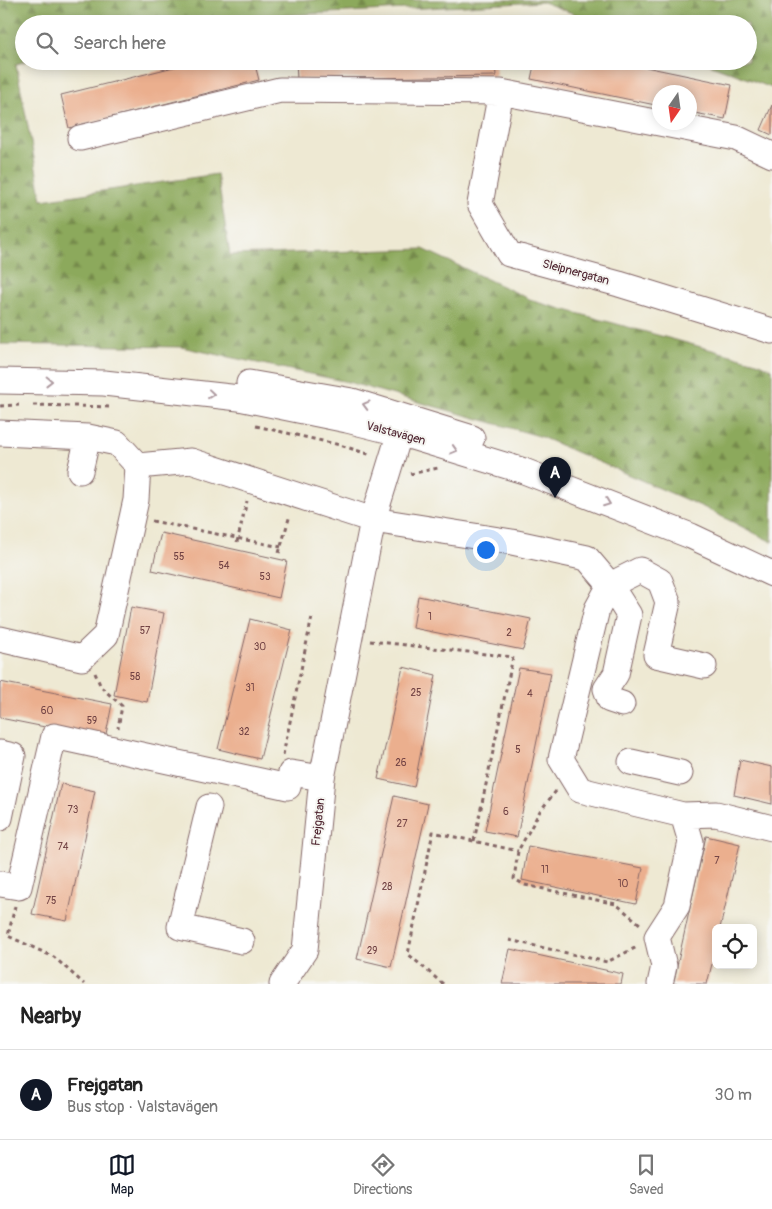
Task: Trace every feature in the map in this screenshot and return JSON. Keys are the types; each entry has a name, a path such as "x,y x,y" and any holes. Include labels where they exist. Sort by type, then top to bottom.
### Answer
{"street":[{"path":"80,138 280,90 501,92 736,138 772,155"},
{"name":"Sleipnergatan","path":"501,92 480,204 509,254 619,284 772,331"},
{"name":"Valstavägen","path":"0,365 106,365 233,380 352,402 402,425 691,536 772,574"},
{"name":"Valstavägen","path":"0,382 104,382 239,398 332,417 402,425 542,460 700,521 772,555"},
{"name":"Frejgatan","path":"282,984 305,950 322,778 373,520 402,425"},
{"path":"0,433 88,437 117,443 138,466 136,500 106,635 82,658 0,640"},
{"path":"80,471 88,437"},
{"path":"138,466 191,462 373,520 512,542 587,558 610,585 629,615 616,674 606,689 610,700 622,704"},
{"path":"704,666 656,655 668,602 660,580 640,570 610,585 597,609 561,759 580,790 683,815 716,814 772,828"},
{"path":"10,885 54,736 281,789 291,773 322,778"},
{"path":"0,753 14,756 0,818"},
{"path":"632,762 680,773"},
{"path":"209,807 180,927 242,941"},
{"path":"660,984 664,966 657,936 677,906 691,842 683,815"}],"path":[{"path":"238,541 251,481"},
{"path":"279,554 295,495"},
{"path":"132,517 238,541 281,548"},
{"path":"281,789 312,617"},
{"path":"350,639 513,657 474,841"},
{"path":"86,654 101,686 122,706 114,749"},
{"path":"509,940 608,962 657,936 616,904 526,885 514,878 518,851 540,811 570,774"},
{"path":"442,984 408,954 433,832 518,851"},
{"path":"10,885 8,936 54,957 84,984"}],"green space":[{"path":"0,0 772,0 772,88 725,70 757,70 757,15 577,15 543,2 290,15 15,15 15,70 17,70 42,200 217,174 230,255 423,249 536,302 760,363 772,369 772,542 703,507 539,436 348,382 181,347 0,344"}],"building":[{"path":"162,70 256,70 259,80 69,128 61,95"},
{"path":"296,70 496,70 496,76 297,79"},
{"path":"533,70 660,70 732,85 725,119 697,113 697,85 652,85 652,104 531,79"},
{"path":"772,105 772,135 761,130"},
{"path":"161,533 287,561 279,598 152,570"},
{"path":"418,596 531,619 523,650 413,628"},
{"path":"131,607 164,613 147,702 114,695"},
{"path":"250,619 292,630 260,759 218,749"},
{"path":"403,667 436,675 414,787 378,779"},
{"path":"519,668 551,673 517,837 485,831"},
{"path":"0,682 112,704 105,739 0,718"},
{"path":"740,760 772,767 772,804 734,795"},
{"path":"61,784 95,791 67,921 32,914"},
{"path":"394,796 428,804 391,967 357,959"},
{"path":"706,836 740,844 721,924 712,924 712,964 707,984 673,984"},
{"path":"528,846 643,868 636,904 522,880"},
{"path":"510,949 623,974 621,984 502,984"}],"place":[{"name":"Frejgatan","path":"555,498"}]}
